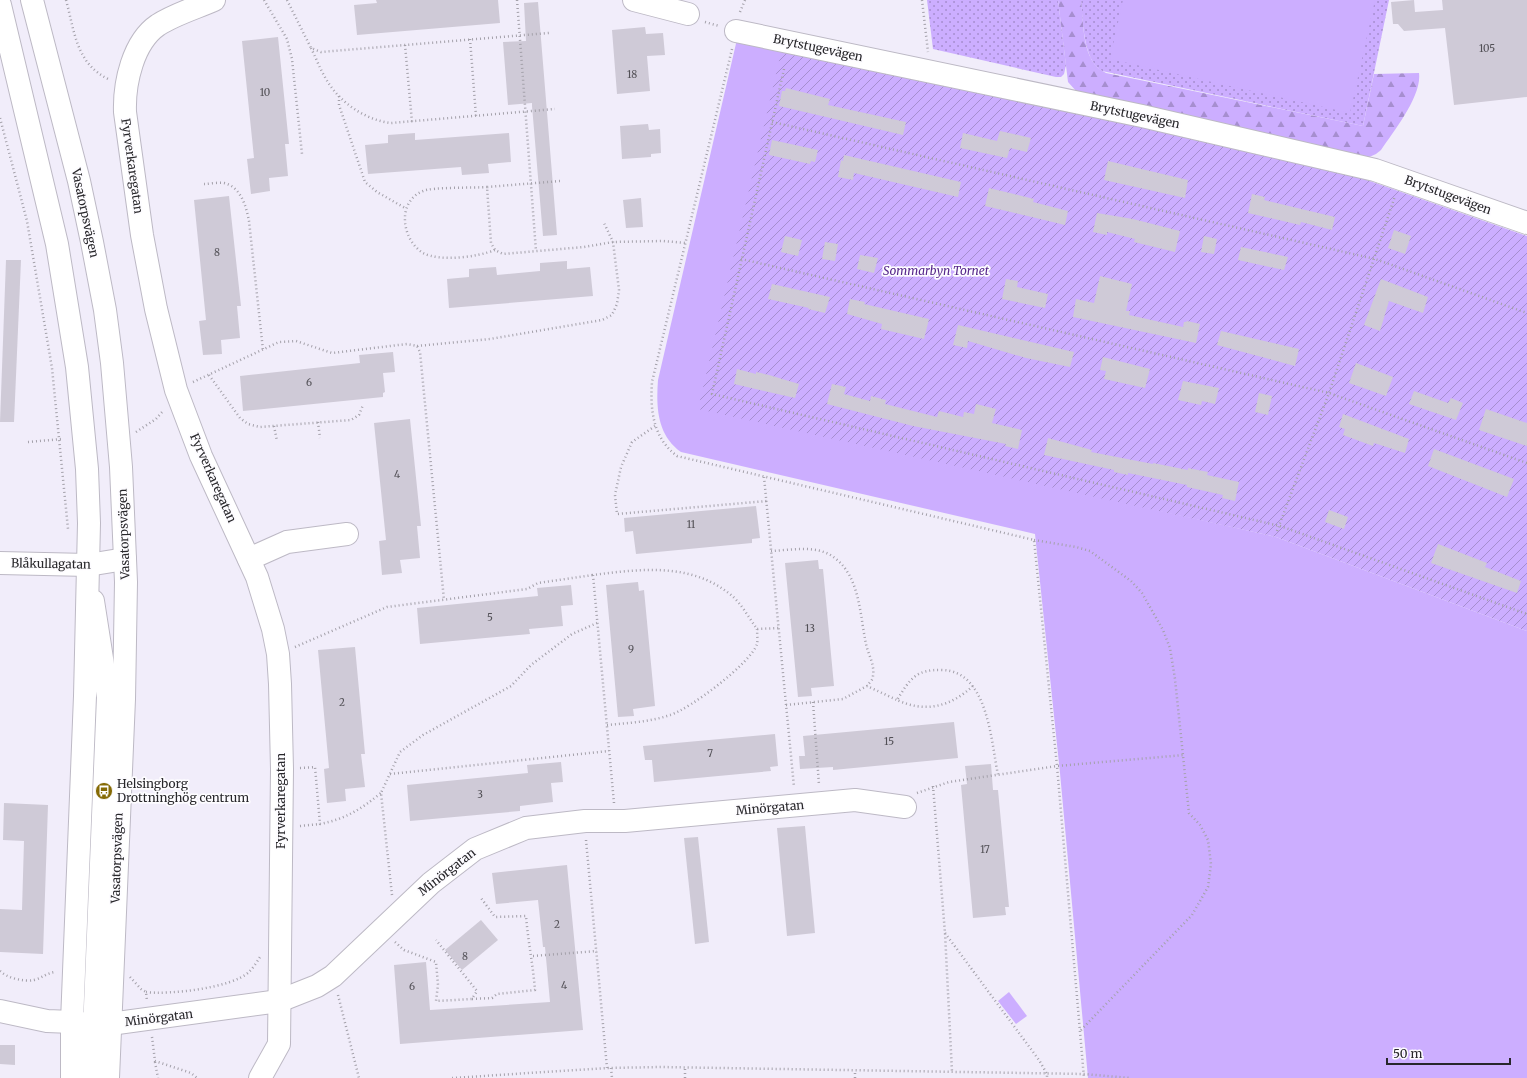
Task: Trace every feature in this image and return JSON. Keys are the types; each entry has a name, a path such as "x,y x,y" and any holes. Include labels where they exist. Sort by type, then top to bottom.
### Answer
{"street":[{"name":"Vasatorpsvägen","path":"32,0 79,181 105,310 112,363 121,466 125,559 124,699 102,1024 108,1078"},
{"name":"Fyrverkaregatan","path":"214,0 170,19 153,30 139,49 130,70 126,87 125,106 127,134 142,235 156,309 176,390 201,456 249,559 268,612 278,654 282,769 279,1044 260,1078"},
{"path":"634,0 688,14"},
{"path":"0,5 47,197 70,314 87,469 89,523 88,565 81,848 72,1022 72,1078"},
{"name":"Brytstugevägen","path":"736,31 1142,116 1375,170 1527,223"},
{"path":"249,559 286,542 347,534"},
{"name":"Blåkullagatan","path":"0,563 88,565 125,559"},
{"path":"88,565 108,697 105,775 102,1024 92,1078"},
{"path":"105,775 124,699"},
{"name":"Minörgatan","path":"102,1024 279,1001 317,986 338,985 398,925 431,883 474,849 526,828 856,800 906,807"},
{"path":"0,1011 48,1021 102,1024"}],"path":[{"path":"66,0 79,48 85,61 100,75 126,87"},
{"path":"264,0 287,39 292,59 302,154"},
{"path":"287,0 326,80 339,96 362,115 377,122 412,122 555,109"},
{"path":"517,0 536,251"},
{"path":"745,0 740,13 652,382 652,406 655,426 663,443 677,456 1034,540 1076,547 1090,551 1131,581 1142,593 1154,612 1170,648 1184,755 1189,813 1200,825 1208,840 1210,864 1208,887 1192,915 1080,1032"},
{"path":"922,0 930,72"},
{"path":"688,14 689,18 736,31"},
{"path":"311,48 321,52 549,33"},
{"path":"470,39 476,116"},
{"path":"405,45 412,122"},
{"path":"784,69 712,394 1280,526 1527,614"},
{"path":"339,96 339,105 365,182 377,192 406,208"},
{"path":"0,118 27,221 52,368 61,439 68,534"},
{"path":"772,122 1375,259 1527,313"},
{"path":"1277,531 1329,393 1401,178"},
{"path":"495,250 482,255 440,258 425,254 412,245 406,229 406,208 412,200 423,191 560,181"},
{"path":"204,184 224,183 237,191 245,204 249,221 263,350"},
{"path":"487,187 491,243 495,250 503,254 584,247 613,242 663,241 686,243"},
{"path":"176,390 279,342 296,341 332,353 407,344 417,346 490,339 602,320 612,315 617,304 619,290 613,242 604,223"},
{"path":"741,259 1329,393 1527,464"},
{"path":"417,346 420,352 444,600"},
{"path":"209,375 240,418 248,424 260,427 351,420 358,415 363,405"},
{"path":"318,422 320,438"},
{"path":"274,426 277,441"},
{"path":"655,426 632,442 621,467 615,495 617,514 767,501"},
{"path":"764,477 796,806"},
{"path":"1034,540 1057,766 1084,1078"},
{"path":"771,551 811,549 824,551 836,559 846,570 858,601 864,634 873,668 873,678 867,686 843,699 786,705"},
{"path":"278,654 387,607 527,589 538,583 639,569 660,569 690,574 713,582 732,596 757,629 757,644 753,652 718,686 689,706 671,715 647,720 607,725"},
{"path":"593,575 616,821"},
{"path":"282,769 315,767 320,824 338,821 356,812 381,793 400,752 423,735 511,686 531,665 566,638 597,623"},
{"path":"757,629 779,628"},
{"path":"897,700 917,673 932,669 951,670 969,681 980,696 986,715 998,775"},
{"path":"867,686 909,705 927,707 950,703 962,696 973,686"},
{"path":"813,702 821,804"},
{"path":"390,774 609,751"},
{"path":"906,807 919,790 949,782 1057,766 1184,755"},
{"path":"933,786 945,933 952,1072"},
{"path":"381,793 392,892 398,925 394,941 389,946"},
{"path":"585,822 609,1068 612,1078"},
{"path":"394,941 404,950 436,962 438,985 436,1001 492,998 497,994 535,990 533,956 529,946 526,916 495,917 481,898"},
{"path":"945,933 1047,1074 1047,1078"},
{"path":"436,940 477,991 472,999"},
{"path":"146,992 155,993 228,984 248,972 260,957 262,950"},
{"path":"533,956 597,951"},
{"path":"0,971 3,974 19,979 34,980 51,972 60,972"},
{"path":"338,985 338,997"},
{"path":"338,985 338,997 359,1078"},
{"path":"155,1061 158,1078"},
{"path":"452,1078 609,1068 1084,1074 1130,1078"},
{"path":"685,1068 685,1078"},
{"path":"855,1070 855,1078"}],"green space":[{"path":"927,0 1058,0 1066,65 1064,74 1061,77 1056,77 933,49"},
{"path":"1058,0 1081,0 1085,41 1088,51 1098,68 1106,73 1363,126 1374,74 1419,73 1419,82 1412,102 1393,133 1381,150 1367,158 1077,92 1068,82"},
{"path":"1081,0 1389,0 1363,126 1102,71 1096,66 1091,58 1085,39"},
{"path":"1123,0 1375,0 1350,113 1110,59"},
{"path":"738,35 783,44 1037,483 1276,537 1527,631 1527,1078 1088,1078 1060,773 1035,534 681,452 673,445 663,429 658,410 658,380"},
{"name":"Sommarbyn Tornet","path":"783,44 1364,179 1527,236 1527,631 1276,537 698,409"},
{"path":"1009,992 1027,1016 1016,1024 998,1001"}],"building":[{"path":"376,0 498,0 500,23 357,35 354,5 377,3"},
{"path":"1414,0 1415,12 1443,10 1442,0 1527,0 1527,97 1454,105 1445,28 1404,31 1398,24 1393,24 1391,2"},
{"path":"538,2 557,235 543,236 532,103 508,105 503,42 526,41 524,3"},
{"path":"645,27 646,34 663,33 665,55 647,56 650,91 617,94 612,30"},
{"path":"278,37 289,144 285,144 288,176 269,178 270,191 251,194 247,159 254,158 242,41"},
{"path":"786,88 830,99 828,105 906,122 903,135 779,106 782,91 785,91"},
{"path":"648,124 649,130 660,129 661,153 651,154 651,157 622,159 620,126"},
{"path":"1000,131 1031,138 1027,152 1010,148 1007,158 960,148 963,133 997,141"},
{"path":"415,133 415,140 509,133 511,162 488,164 489,173 462,175 461,167 368,174 365,145 388,143 388,135"},
{"path":"772,140 818,150 815,162 811,161 810,164 769,155"},
{"path":"844,155 961,182 958,197 854,173 853,180 838,177 841,160 843,161"},
{"path":"1108,161 1188,180 1185,198 1104,180"},
{"path":"989,188 1034,199 1033,202 1068,211 1065,225 985,206"},
{"path":"1252,194 1265,197 1264,200 1335,217 1332,230 1301,222 1300,225 1248,213"},
{"path":"229,196 241,306 237,306 240,338 221,340 222,354 203,355 199,321 206,320 194,200"},
{"path":"641,198 643,227 626,228 623,200"},
{"path":"1097,213 1133,219 1180,231 1175,252 1134,242 1135,239 1107,232 1107,235 1093,232"},
{"path":"1394,230 1411,236 1405,254 1388,248"},
{"path":"785,236 802,240 798,256 781,252"},
{"path":"1204,236 1217,239 1214,254 1201,252"},
{"path":"825,242 838,244 835,261 822,259"},
{"path":"1241,247 1288,257 1284,270 1238,260"},
{"path":"860,255 878,258 874,273 857,269"},
{"path":"6,260 21,260 14,422 0,422"},
{"path":"567,261 567,269 590,267 593,296 449,308 447,279 469,277 469,269 496,267 497,275 540,271 540,263"},
{"path":"1100,276 1132,284 1126,311 1130,311 1129,315 1183,327 1184,322 1187,321 1200,324 1196,343 1073,317 1076,299 1094,303"},
{"path":"1006,279 1018,281 1017,287 1048,294 1045,308 1002,299"},
{"path":"1381,279 1428,297 1423,313 1389,301 1380,331 1364,325"},
{"path":"772,284 830,297 825,313 768,299"},
{"path":"850,299 865,302 864,304 929,319 924,339 881,329 882,324 847,314"},
{"path":"958,325 1074,352 1070,367 1026,358 968,341 967,348 953,345"},
{"path":"1221,331 1299,349 1295,366 1217,345"},
{"path":"393,352 395,372 383,373 385,392 383,393 383,397 243,411 240,376 360,363 359,355"},
{"path":"1103,357 1150,369 1145,388 1104,379 1106,371 1100,370"},
{"path":"1356,363 1393,377 1386,396 1349,383"},
{"path":"737,369 756,374 756,372 769,375 799,384 795,398 734,384"},
{"path":"1183,381 1219,388 1215,404 1202,401 1201,405 1178,400"},
{"path":"832,384 846,387 844,394 870,401 871,396 886,400 885,404 937,417 939,411 963,417 964,412 974,414 976,404 996,409 992,423 1022,430 1018,449 1005,446 1006,444 913,426 827,404"},
{"path":"1414,391 1448,403 1451,398 1463,403 1456,420 1409,404"},
{"path":"1259,393 1272,396 1268,415 1255,412"},
{"path":"1486,409 1527,423 1527,446 1479,430"},
{"path":"1343,414 1409,439 1405,453 1374,443 1373,446 1343,435 1345,429 1339,427"},
{"path":"410,419 421,526 417,526 420,558 400,560 402,573 382,575 379,541 386,540 374,423"},
{"path":"1048,438 1092,450 1091,452 1188,470 1188,468 1208,472 1207,475 1239,482 1235,501 1222,498 1223,495 1187,487 1187,485 1128,473 1128,475 1114,472 1114,470 1044,455"},
{"path":"1434,449 1514,479 1507,497 1428,466"},
{"path":"756,506 760,538 752,539 752,543 636,554 633,531 625,532 624,518"},
{"path":"1329,510 1348,517 1344,529 1325,522"},
{"path":"1438,544 1487,563 1485,567 1521,581 1517,593 1431,563"},
{"path":"818,560 819,569 823,569 834,686 811,688 812,696 798,697 785,563"},
{"path":"638,582 639,591 644,590 655,706 633,709 634,716 618,717 606,585"},
{"path":"571,585 573,605 561,606 563,626 529,629 530,634 420,644 417,608 538,596 537,588"},
{"path":"355,647 365,754 361,754 365,787 345,789 346,801 327,803 324,769 329,768 318,650"},
{"path":"954,722 958,758 833,770 833,767 800,769 799,756 805,756 803,736"},
{"path":"775,734 778,766 770,767 771,771 654,782 652,760 645,760 643,746"},
{"path":"561,762 563,782 551,783 553,802 520,806 520,811 410,821 407,785 528,773 527,765"},
{"path":"991,764 993,790 998,790 1009,907 1005,907 1006,915 973,918 961,785 967,784 965,766"},
{"path":"4,803 48,805 43,954 0,952 0,909 22,910 24,841 3,840"},
{"path":"805,826 815,933 787,936 777,828"},
{"path":"698,837 709,942 695,944 684,838"},
{"path":"567,865 583,1030 400,1044 394,965 426,962 430,1010 550,1002 545,947 543,947 538,900 496,904 492,873"},
{"path":"481,920 498,940 462,970 445,950"},
{"path":"0,1045 15,1045 15,1065 0,1064"}],"place":[{"name":"Helsingborg Drottninghög centrum","path":"104,791"}]}
